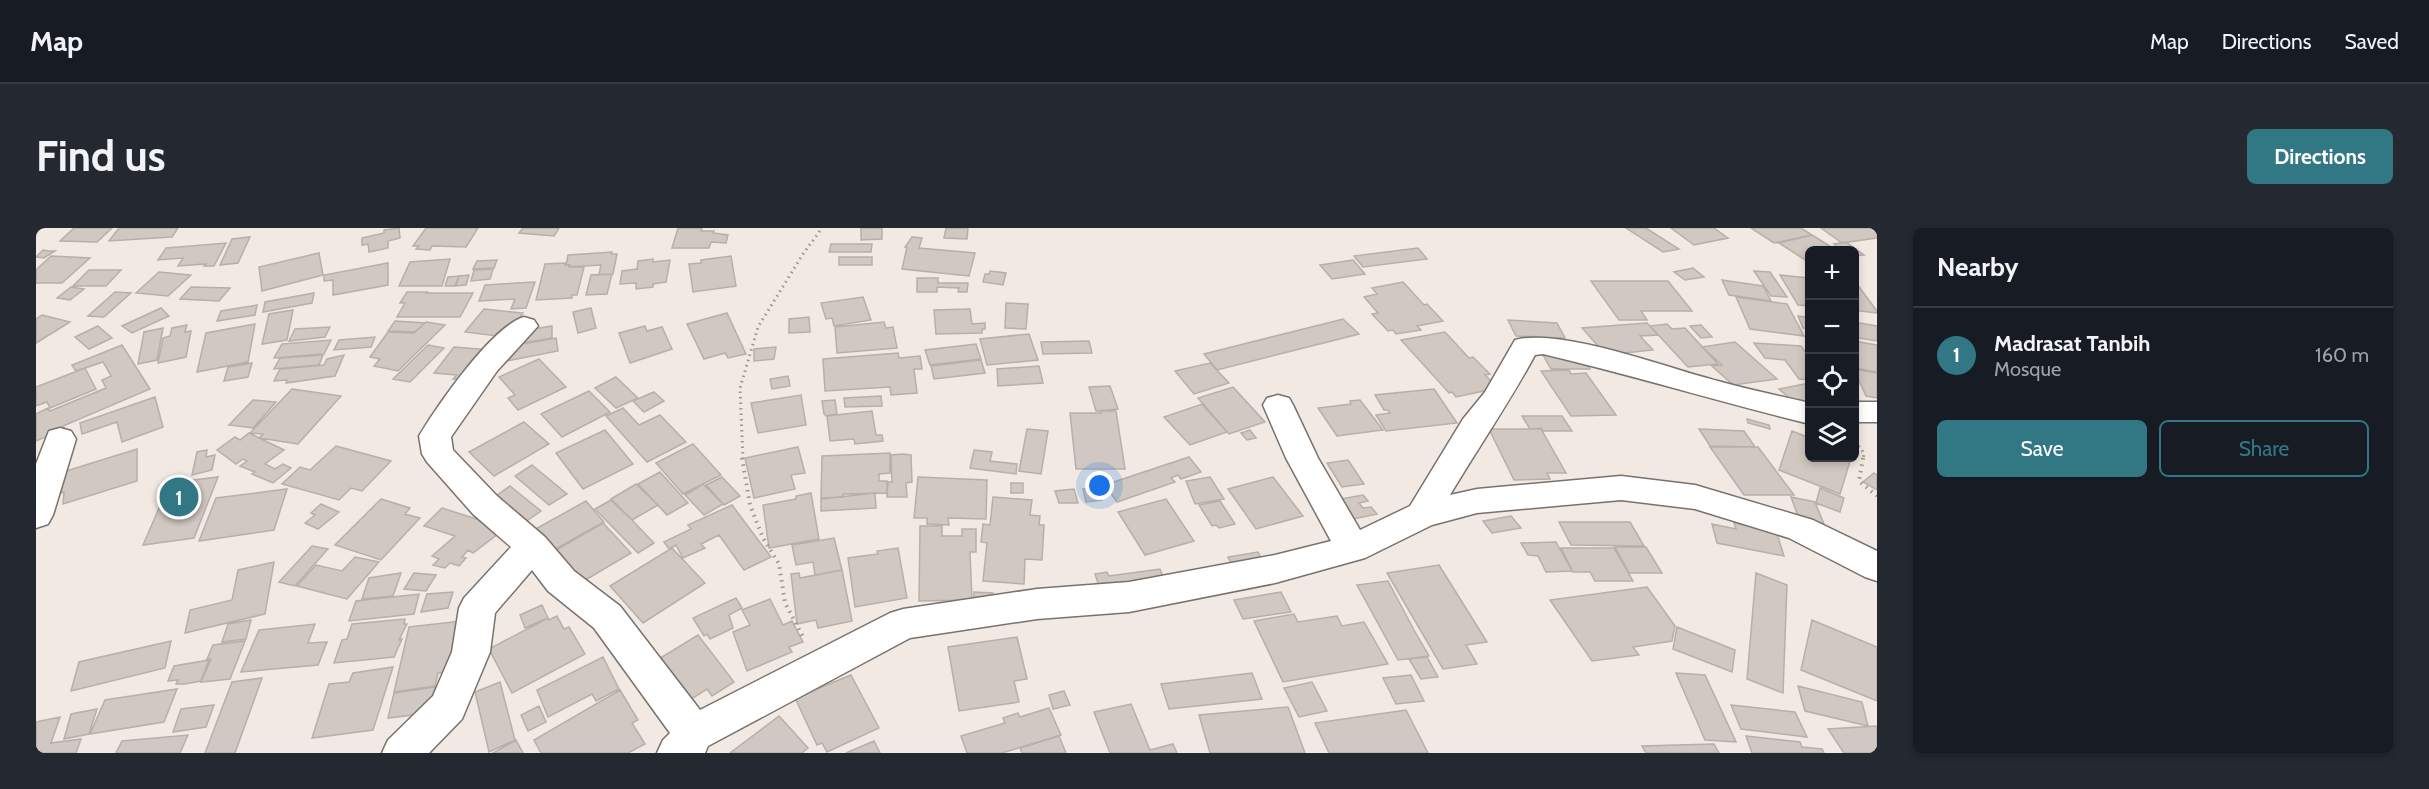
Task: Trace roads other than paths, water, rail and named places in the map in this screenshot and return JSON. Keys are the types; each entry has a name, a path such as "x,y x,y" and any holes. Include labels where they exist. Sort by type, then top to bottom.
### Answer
{"street":[{"path":"524,326 505,341 483,368 435,436 438,454 485,505 533,546 561,581 607,617 685,743 818,667 903,624 1037,604 1129,597 1275,569 1353,549 1422,515 1477,501 1620,489 1695,497 1801,529 1877,567"},
{"path":"1422,515 1474,428 1497,397 1525,346 1543,345 1621,363 1705,388 1805,413"},
{"path":"1278,405 1302,458 1353,549"},
{"path":"1859,412 1877,412"},
{"path":"36,515 60,439"},
{"path":"402,753 448,707 471,652 477,608 533,546"}],"place":[{"name":"Madrasat Tanbih","path":"179,497"}]}
